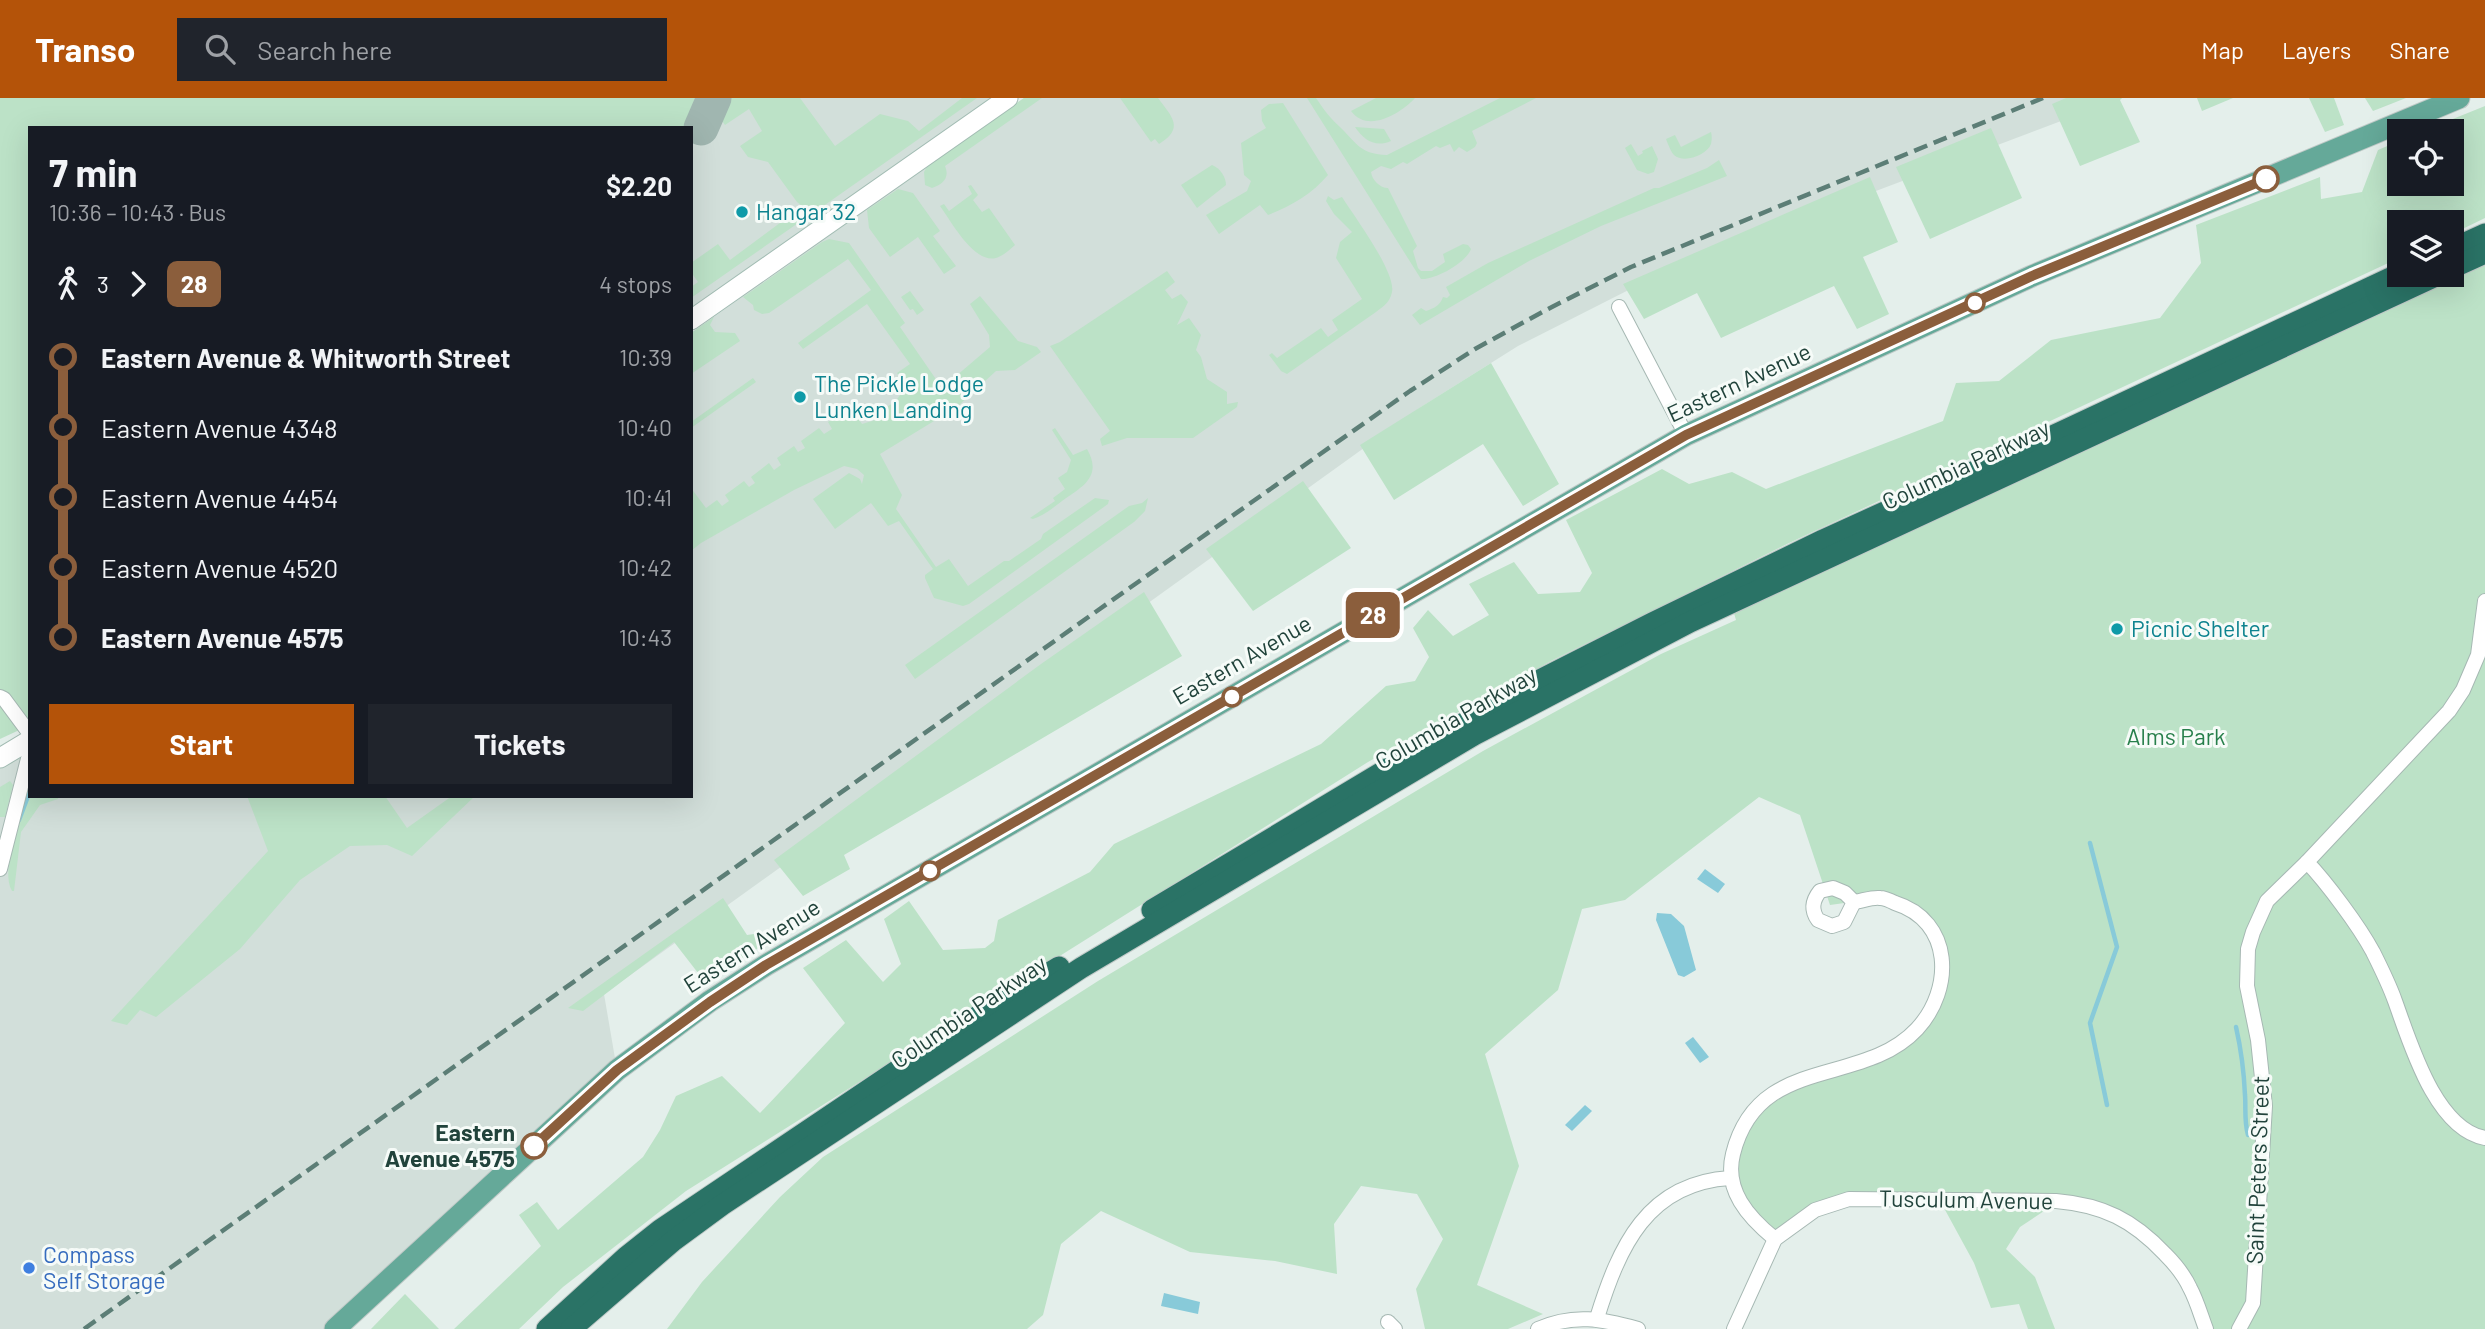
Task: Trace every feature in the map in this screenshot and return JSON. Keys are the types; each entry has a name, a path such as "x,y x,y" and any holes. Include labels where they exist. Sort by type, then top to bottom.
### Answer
{"highway":[{"path":"2464,244 2485,234"},
{"path":"2464,263 2485,253"},
{"name":"Columbia Parkway","path":"548,1329 625,1257 660,1230 984,1013 1516,692 1824,540 2387,280"},
{"name":"Columbia Parkway","path":"571,1329 673,1241 722,1205 1081,968 1474,735 1690,622 2412,287"}],"main road":[{"name":"Eastern Avenue","path":"335,1329 617,1070 766,965 1686,435 2032,276 2459,98"}],"street":[{"path":"693,319 1008,98"},
{"path":"1619,307 1686,435"},
{"name":"Saint Peters Street","path":"2239,1329 2253,1303 2265,1106 2258,1040 2247,986 2248,949 2253,932 2267,901 2449,711 2463,690 2478,655 2485,601"},
{"path":"0,697 28,731"},
{"path":"0,758 28,741"},
{"path":"0,869 28,759"},
{"path":"2306,862 2320,876 2371,949 2395,1000 2411,1047 2429,1087 2461,1127 2471,1134 2485,1138"},
{"path":"1734,1329 1775,1238 1746,1211 1730,1178 1738,1137 1749,1117 1765,1100 1803,1078 1876,1057 1899,1046 1919,1027 1936,1003 1943,959 1934,933 1921,917 1906,906 1880,898 1854,902"},
{"path":"1597,1318 1605,1291 1632,1236 1648,1213 1659,1202 1681,1188 1712,1179 1730,1178"},
{"name":"Tusculum Avenue","path":"1775,1238 1815,1210 1849,1199 2077,1203 2122,1219 2143,1231 2177,1267 2190,1288 2206,1329"},
{"path":"1538,1329 1565,1320 1597,1318 1637,1329"}],"shaded area":[{"path":"612,98 995,98 693,310 693,126 686,126"},
{"path":"1024,98 2122,98 1672,268 1518,346 1421,407 604,994 617,1070 335,1329 0,1329 0,758 28,741 28,798 693,798 693,332"}],"green space":[{"path":"0,98 709,98 693,130 693,126 28,126 28,726 0,739"},
{"path":"726,98 800,98 835,146 880,114 908,121 919,131 962,98 977,98 812,214 797,202 768,162 748,157 740,146 762,131 749,109 725,125 718,115"},
{"path":"1024,98 1042,98 945,166 947,174 942,182 932,188 925,185 924,172 928,165"},
{"path":"1120,98 1158,98 1174,122 1172,133 1159,144 1155,139 1151,142"},
{"path":"1307,98 1316,98 1331,118 1361,148 1371,153 1387,155 1500,98 1536,98 1472,131 1477,143 1467,152 1459,147 1454,152 1450,144 1440,148 1436,146 1407,164 1403,162 1391,169 1381,166 1371,172 1377,183 1388,188 1417,246 1413,251 1421,271 1432,271 1445,262 1443,254 1463,244 1471,249 1463,260 1449,270 1421,279"},
{"path":"1376,98 1415,98 1393,115 1375,121 1358,118 1351,111"},
{"path":"2066,98 2122,98 2120,100 2140,142 2080,166 2052,104"},
{"path":"2197,98 2233,98 2202,111"},
{"path":"2309,98 2334,98 2344,125 2325,132"},
{"path":"2365,98 2406,98 2373,111"},
{"path":"1283,103 1328,175 1308,194 1293,203 1268,215 1260,205 1219,234 1206,215 1247,191 1251,181 1244,175 1241,143 1266,128 1261,110 1269,104"},
{"path":"2485,106 2485,218 2464,228 2464,210 2387,210 2387,264 1787,544 1551,661 1368,762 686,1191 563,1287 519,1329 454,1329 541,1246 519,1215 537,1202 558,1230 643,1157 660,1130 676,1096 722,1076 760,1113 845,1023 803,968 846,940 883,982 901,964 884,919 909,901 943,950 985,948 994,941 998,920 1090,872 1114,844 1321,744 1386,686 1415,681 1429,657 1413,628 1428,610 1453,636 1489,615 1469,584 1514,562 1538,594 1580,592 1592,573 1566,520 1662,469 1689,484 1732,472 1766,489 1943,421 1956,383 1999,381 2051,340 2160,318 2201,263 2196,225 2320,177 2321,199 2362,192 2378,150 2387,146 2387,196 2464,196 2464,119 2453,119"},
{"path":"1355,127 1384,129 1391,141 1380,144 1370,142"},
{"path":"1991,128 2022,198 1930,239 1896,167"},
{"path":"1711,132 1711,142 1705,152 1683,159 1674,155 1666,139 1675,135 1681,147"},
{"path":"1631,144 1638,156 1652,146 1658,159 1654,172 1648,174 1637,170 1625,148"},
{"path":"1719,160 1727,176 1601,226 1529,261 1420,325 1412,315 1421,308 1426,311 1436,306 1443,297 1450,295 1446,287 1488,263 1654,188 1707,168"},
{"path":"1212,165 1222,173 1226,185 1197,208 1181,185"},
{"path":"1870,177 1898,242 1863,257 1889,314 1857,329 1834,286 1721,338 1697,293 1644,319 1623,284"},
{"path":"971,185 978,195 973,200 982,212 989,208 1015,245 999,257 988,258 980,255 957,231 940,206 944,204 949,211 972,194 968,186"},
{"path":"898,189 913,193 940,231 933,236 956,266 944,274 918,237 890,257 869,228 867,210"},
{"path":"1328,196 1334,200 1342,197 1388,271 1392,292 1382,308 1287,374 1281,371 1269,355 1272,353 1277,358 1321,328 1328,337 1338,330 1332,320 1362,299 1336,258 1340,242 1352,232 1334,214 1326,201"},
{"path":"792,214 801,221 693,297 693,286 698,282 693,275 693,262 718,244 730,260"},
{"path":"829,239 849,243 905,323 900,327 942,388 990,347 989,335 970,304 980,296 1018,341 1037,347 1041,352 1015,370 996,371 957,407 880,454 902,495 896,509 936,567 949,559 968,586 1041,539 1043,534 1095,498 1109,500 1108,504 969,604 963,606 934,598 925,578 933,569 899,521 888,526 871,503 835,529 813,499 849,473 860,479 862,484 864,475 857,469 844,466 794,490 693,549 693,491 706,508 717,500 722,506 729,501 725,495 744,481 749,487 755,483 751,477 769,463 774,470 781,465 777,458 794,446 798,452 805,448 801,441 819,428 824,434 832,429 828,422 844,411 848,418 854,413 862,424 882,418 877,415 878,412 895,402 903,391 898,383 902,380 897,373 910,364 867,304 803,349 798,343 871,290 848,259 769,313 762,314 754,310 753,305 743,297"},
{"name":"Alms Park","path":"2485,253 2485,1329 2206,1329 2177,1267 2098,1209 1849,1199 1780,1234 1751,1216 1732,1159 1765,1100 1899,1046 1941,984 1934,933 1880,898 1830,905 1800,815 1759,797 1625,900 1582,909 1558,990 1485,1054 1519,1166 1477,1285 1543,1314 1508,1329 1425,1329 1416,1289 1443,1239 1417,1194 1361,1186 1334,1224 1337,1274 1275,1261 1190,1252 1101,1211 1061,1244 1043,1315 1027,1329 667,1329 702,1282 780,1197 823,1157 1098,981 1483,751 1661,654 1736,620 1731,603 2412,287 2464,287 2464,263"},
{"path":"1167,271 1175,282 1165,290 1172,299 1181,294 1188,302 1177,325 1189,318 1201,335 1196,350 1201,357 1207,379 1227,392 1227,404 1238,402 1237,407 1193,438 1127,438 1102,446 1100,439 1110,431 1050,346"},
{"path":"910,291 924,310 917,315 901,297"},
{"path":"714,317 710,325 715,332 735,333 740,341 693,373 693,332"},
{"path":"1491,363 1559,484 1523,506 1483,444 1394,500 1360,445"},
{"path":"753,378 756,382 693,427 693,421"},
{"path":"1055,428 1073,455 1087,449 1093,467 1083,486 1048,512 1033,519 1030,518 1055,501 1053,498 1065,489 1058,478 1067,472 1071,460 1052,430"},
{"path":"1303,481 1351,548 1253,611 1206,549"},
{"path":"1148,498 1145,511 1134,522 915,679 905,665 1129,506 1142,503"},
{"path":"1144,592 1182,656 844,855 850,869 803,896 774,860 1041,664"},
{"path":"10,781 13,785 5,817 0,817 0,787"},
{"path":"28,798 58,798 40,805 21,832 12,891 8,870 21,815"},
{"path":"248,798 386,798 407,828 449,798 473,798 412,856 387,845 350,846 300,880 240,949 156,1017 140,1010 127,1025 111,1021 268,851"},
{"path":"723,898 747,935 773,931 776,937 705,982 674,942 583,1011 568,1008"},
{"path":"1944,1208 2047,1209 2020,1227 2006,1249 2035,1277 2055,1329 2028,1329 2019,1304 1991,1308 1974,1263"},
{"path":"405,1294 439,1329 371,1329"}],"water":[{"path":"1705,869 1725,884 1718,893 1697,879"},
{"path":"1657,913 1671,914 1684,926 1696,970 1684,977 1678,975 1656,920"},
{"path":"1693,1037 1709,1057 1700,1063 1685,1043"},
{"path":"1585,1105 1592,1111 1572,1131 1565,1125"},
{"path":"1164,1293 1200,1302 1198,1314 1161,1306"}],"waterway":[{"path":"19,820 28,796"},
{"path":"2090,843 2117,947 2090,1023 2107,1105"},
{"path":"2236,1027 2243,1069 2248,1135"}],"taxiway":[{"path":"701,128 714,98"}],"railway":[{"path":"84,1329 1111,601 1410,391 1475,349 1631,267 2043,98"}],"bus line":[{"name":"28","path":"534,1146 617,1070 766,965 1686,435 2032,276 2266,179"}],"place":[{"name":"Hangar 32","path":"742,212"},
{"name":"The Pickle Lodge Lunken Landing","path":"800,397"},
{"name":"Picnic Shelter","path":"2117,629"},
{"name":"Eastern Avenue 4575","path":"534,1146"},
{"name":"Compass Self Storage","path":"29,1268"}]}
